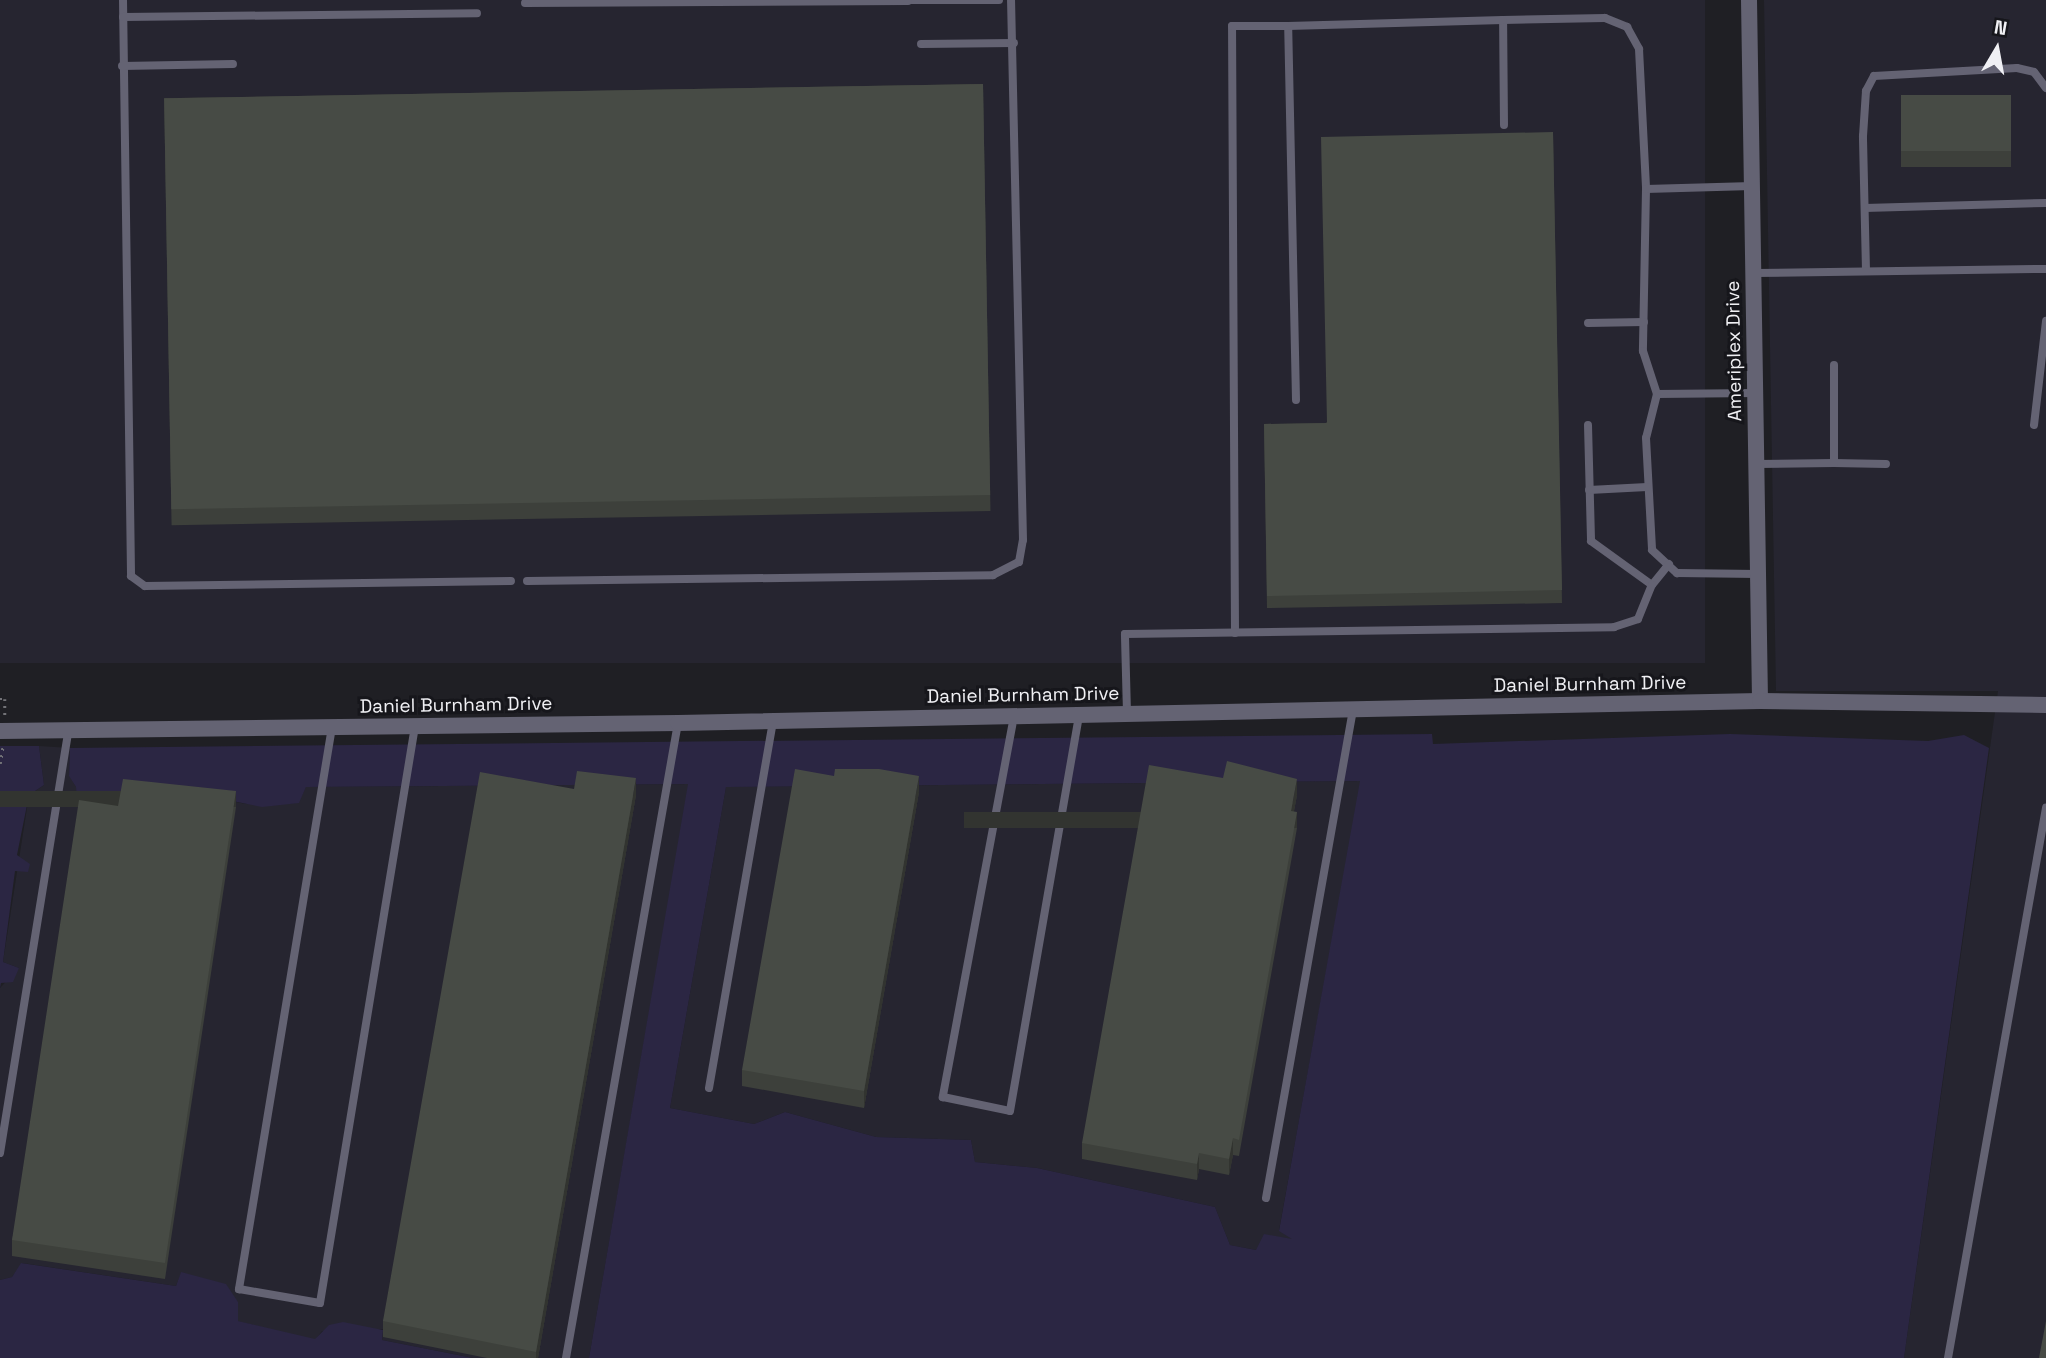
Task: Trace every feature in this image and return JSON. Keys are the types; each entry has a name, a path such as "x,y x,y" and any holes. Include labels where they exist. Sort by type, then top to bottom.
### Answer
{"street":[{"name":"Ameriplex Drive","path":"1749,0 1755,186 1760,701"},
{"name":"Daniel Burnham Drive","path":"0,730 678,723 1760,701 2046,705"}],"lane":[{"path":"123,0 131,576 145,586 511,581"},
{"path":"525,3 999,0"},
{"path":"527,581 993,575 1019,562 1023,540 1011,0"},
{"path":"122,17 477,13"},
{"path":"1236,633 1232,26 1605,18 1627,27 1639,49 1646,190 1643,351 1657,394 1646,438 1653,550 1678,573 1758,573"},
{"path":"1503,20 1504,125"},
{"path":"1288,26 1296,401"},
{"path":"921,44 1014,43"},
{"path":"122,65 233,64"},
{"path":"1866,271 1866,91 1874,76 2017,68 2034,72 2046,88"},
{"path":"1646,190 1755,186"},
{"path":"1865,208 2046,203"},
{"path":"1754,273 2046,269"},
{"path":"2034,425 2046,321"},
{"path":"1588,323 1644,323"},
{"path":"1834,365 1834,463"},
{"path":"1657,394 1756,393"},
{"path":"1588,425 1591,541 1652,585"},
{"path":"1757,464 1886,464"},
{"path":"1588,490 1647,487"},
{"path":"1127,713 1125,634 1614,627 1638,619 1652,585 1669,564"},
{"path":"1266,1198 1353,709"},
{"path":"1014,716 943,1097 1010,1111 1079,714"},
{"path":"709,1088 773,721"},
{"path":"566,1358 678,723"},
{"path":"332,727 239,1289 320,1303 415,726"},
{"path":"0,1153 69,729"},
{"path":"1948,1358 2043,848 2046,808"}],"shaded area":[{"path":"0,0 1705,0 1705,663 0,663"},
{"path":"1764,0 2046,0 2046,1358 1904,1358 1998,691 1776,691"},
{"path":"1432,734 1433,744 1730,734 1928,741 1964,735 1989,748 1904,1358 589,1358 688,784 306,787 299,803 262,807 163,787 118,815 78,807 76,787 69,776 70,748","holes":["1360,781 1279,1231 1292,1239 1264,1234 1256,1250 1230,1245 1215,1207 1037,1168 975,1162 971,1140 876,1137 785,1112 754,1124 670,1108 726,787"]},
{"path":"0,746 39,746 44,785 29,795 17,855 30,864 28,872 15,871 3,962 19,968 13,982 1,983 0,988"},
{"path":"39,746 70,748 69,775 76,787 163,787 246,804 298,803 306,787 689,784 589,1358 473,1358 382,1340 383,1329 322,1331 315,1340 237,1321 238,1302 181,1273 176,1286 22,1263 12,1277 0,1280 0,988 19,968 3,962 29,795 44,785"},
{"path":"1361,781 1279,1230 1294,1239 1256,1250 1230,1245 1215,1207 1037,1168 975,1162 971,1140 876,1137 785,1112 754,1124 670,1108 726,787"},
{"path":"21,1263 176,1286 181,1272 226,1284 238,1302 238,1321 315,1339 329,1325 343,1322 383,1330 382,1340 473,1358 0,1358 0,1280 12,1277"}],"building":[{"path":"983,84 990,495 171,509 164,98"},
{"path":"1901,95 2011,95 2011,151 1901,151"},
{"path":"1553,132 1562,590 1267,596 1264,424 1327,423 1321,137"},
{"path":"1227,761 1297,779 1291,811 1297,812 1239,1140 1233,1138 1229,1159 1199,1153 1197,1164 1082,1143 1149,765 1223,778"},
{"path":"795,769 834,776 835,769 879,769 919,776 864,1091 742,1070"},
{"path":"577,771 636,778 536,1352 383,1321 480,772 574,789"},
{"path":"123,779 236,791 165,1263 12,1240 79,800 118,806"},
{"path":"2046,1321 2046,1358 2039,1358"}]}
